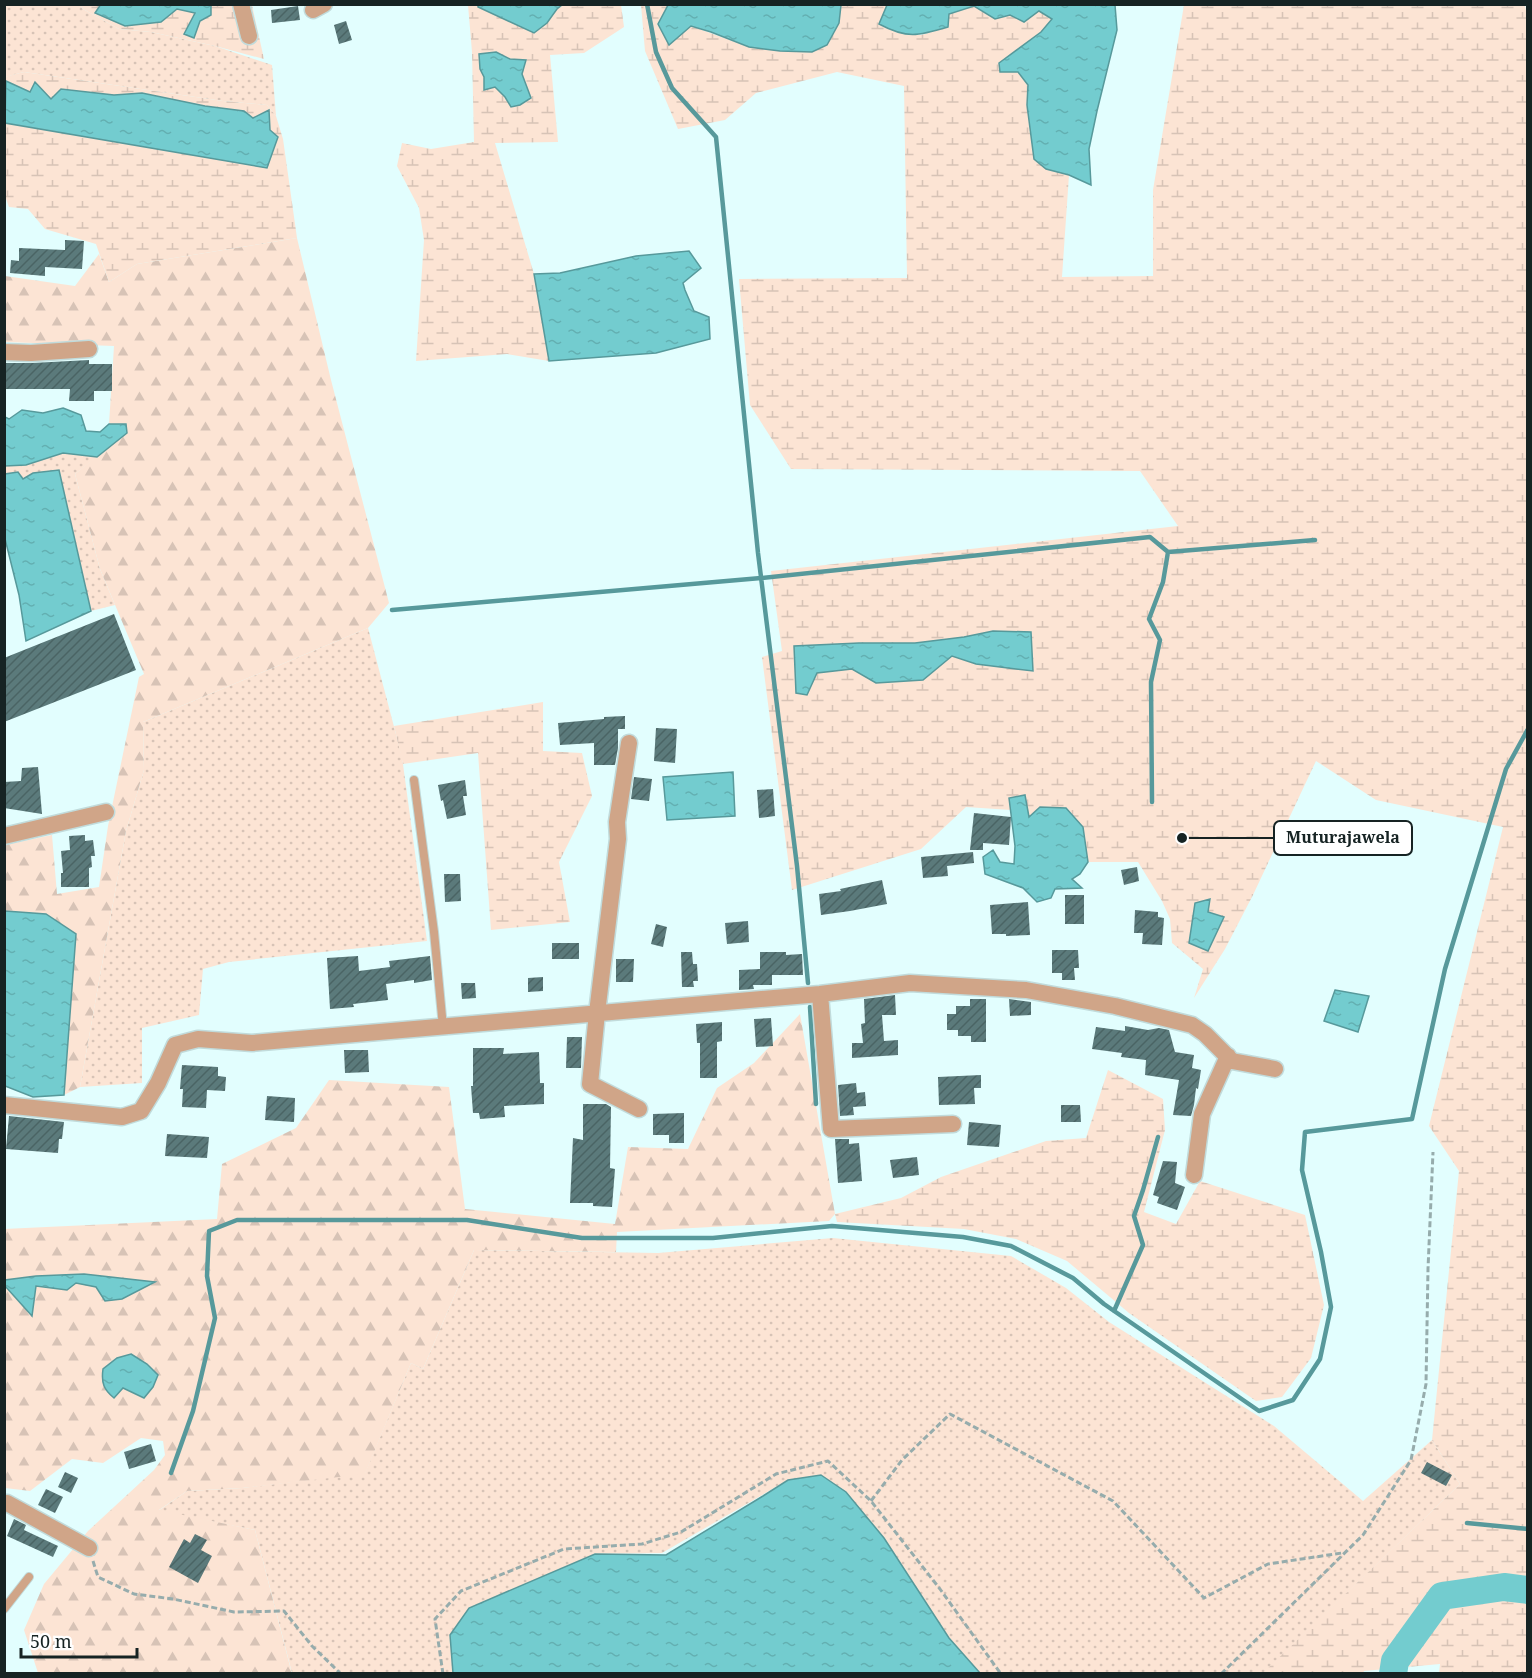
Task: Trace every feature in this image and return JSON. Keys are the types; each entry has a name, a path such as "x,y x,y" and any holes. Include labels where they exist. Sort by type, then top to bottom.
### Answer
{"street":[{"path":"241,4 249,36"},
{"path":"4,352 31,353 89,349"},
{"path":"629,743 617,822 618,839 590,1083 639,1110"},
{"path":"4,836 106,812"},
{"path":"4,1105 122,1117 141,1111 158,1083 176,1045 198,1038 252,1043 820,994 910,984 1026,990 1115,1006 1192,1024 1232,1060 1275,1069"},
{"path":"820,994 831,1129 953,1124"},
{"path":"1194,1175 1202,1114 1228,1056"},
{"path":"4,1503 8,1503 89,1548"}],"lane":[{"path":"414,780 434,932 443,1027"},
{"path":"4,1609 29,1576"}],"path":[{"path":"1221,1674 1363,1534 1411,1460 1426,1384 1433,1152"},
{"path":"871,1501 902,1460 950,1414 1113,1501 1204,1598 1268,1564 1344,1553"},
{"path":"443,1674 435,1619 461,1591 564,1549 642,1544 681,1532 776,1473 828,1461 871,1501 1001,1674"},
{"path":"89,1548 98,1577 134,1594 174,1599 234,1612 284,1611 312,1646 341,1674"}],"green space":[{"path":"4,5 80,5 83,9 119,29 151,32 215,46 272,65 276,116 267,105 223,101 24,72 5,77"},
{"path":"80,5 252,5 264,59 151,32 119,29 83,9"},
{"path":"468,5 621,5 624,27 584,53 550,55 558,142 495,143 534,274 549,361 507,354 416,361 424,240 419,208 397,166 402,143 431,149 474,142 472,52"},
{"path":"641,5 668,5 658,24 691,26 749,47 839,23 841,5 887,5 895,32 921,35 948,27 949,14 974,6 995,19 1039,11 1052,19 1041,32 1013,53 1018,72 1028,85 1027,105 1046,169 1069,175 1062,277 1153,276 1153,190 1184,5 1525,5 1528,20 1527,1673 1439,1673 1440,1664 1364,1671 1363,1673 1263,1673 1460,1484 1432,1440 1459,1171 1429,1126 1503,827 1376,800 1316,761 1253,895 1225,949 1194,998 1203,969 1172,943 1170,919 1162,901 1138,862 1088,862 1083,827 1067,808 1040,807 1029,817 1009,798 1011,810 966,807 921,849 792,890 762,657 782,651 771,571 1178,526 1140,471 791,469 750,405 739,279 907,278 904,86 837,72 756,93 725,120 678,129 645,51"},
{"path":"24,72 223,101 267,105 276,116 283,139 297,238 137,264 109,282 96,244 45,229 28,209 9,207 4,193 4,77"},
{"path":"297,238 389,603 368,628 143,722 144,770 126,831 80,1087 64,1095 69,1021 46,914 5,911 5,845 52,835 57,894 99,887 108,826 139,677 144,674 100,569 75,474 127,432 126,424 109,424 114,346 5,342 5,276 75,286 99,254 109,282 137,264"},
{"path":"63,453 97,457 75,474 100,569 115,605 91,611 59,470 23,479 18,472 5,474 5,466 26,465"},
{"path":"368,628 402,757 427,941 229,962 203,969 199,1015 142,1028 142,1083 80,1087 126,831 144,770 143,722"},
{"path":"543,702 543,751 582,753 592,796 559,862 570,922 491,930 478,753 403,764 394,726"},
{"path":"800,1014 835,1214 829,1221 617,1232 616,1252 474,1250 423,1369 411,1363 365,1474 242,1488 187,1491 159,1510 255,1530 292,1674 38,1673 24,1630 44,1584 88,1531 154,1470 165,1455 163,1441 141,1438 103,1463 72,1459 30,1491 5,1488 4,1229 217,1219 222,1164 296,1128 329,1080 449,1087 465,1209 615,1224 628,1147 688,1149 717,1088 754,1063"},
{"path":"1108,1070 1163,1099 1165,1130 1144,1212 1176,1224 1200,1181 1305,1215 1324,1305 1311,1358 1282,1397 1256,1401 1129,1313 1067,1261 1016,1239 964,1229 837,1222 835,1214 901,1198 941,1177 1046,1141 1086,1138"},
{"path":"833,1238 1011,1256 1066,1288 1109,1322 1274,1426 1363,1501 1432,1440 1460,1484 1263,1674 980,1673 949,1638 884,1538 821,1475 788,1480 662,1553 595,1554 450,1635 453,1673 292,1673 255,1530 158,1511 187,1491 242,1488 365,1473 411,1363 423,1369 474,1250 658,1253"}],"water":[{"path":"101,4 211,5 211,15 200,21 194,38 184,34 195,13 177,9 161,22 125,26 95,13"},
{"path":"478,4 562,5 547,23 534,33 478,7"},
{"path":"668,4 841,5 839,23 827,45 812,52 749,47 691,26 669,45 658,24"},
{"path":"887,5 1115,5 1117,30 1089,149 1091,185 1069,175 1046,169 1034,159 1027,105 1028,85 1018,72 1000,72 999,63 1041,32 1052,19 1039,11 1024,22 1010,15 995,19 974,6 949,14 948,27 920,34 905,34 879,24"},
{"path":"496,52 510,59 526,60 522,74 531,98 520,105 511,107 495,87 484,90 479,54"},
{"path":"6,81 30,92 35,82 51,99 61,89 114,95 142,93 205,106 244,111 253,118 269,110 270,130 278,137 267,168 5,123"},
{"path":"689,251 701,268 683,283 694,311 709,317 710,339 656,353 549,361 534,274 560,273 636,256"},
{"path":"63,408 81,415 86,431 100,432 109,424 126,424 127,433 97,457 63,453 26,465 5,466 5,417 9,419 22,410 43,413"},
{"path":"59,470 91,611 26,641 19,595 5,539 5,474 18,472 23,479 33,473"},
{"path":"993,631 1031,632 1033,671 976,664 952,656 923,680 876,683 852,669 817,673 807,695 796,693 794,646 915,643"},
{"path":"733,772 735,816 667,820 663,777"},
{"path":"1025,795 1029,817 1040,807 1066,808 1083,827 1088,862 1080,874 1072,879 1082,888 1055,889 1051,898 1037,902 1023,888 985,874 983,857 993,850 1000,862 1014,864 1015,846 1009,798"},
{"path":"1210,899 1208,912 1224,917 1208,951 1189,943 1195,903"},
{"path":"5,911 46,914 76,934 64,1095 33,1097 5,1086"},
{"path":"1335,990 1369,996 1358,1032 1324,1021"},
{"path":"84,1274 155,1282 122,1299 105,1301 96,1287 76,1283 67,1290 36,1286 32,1316 5,1286 5,1280"},
{"path":"131,1354 147,1364 158,1375 153,1387 144,1398 123,1388 114,1398 104,1386 103,1369 117,1358"},
{"path":"821,1475 846,1492 884,1538 949,1638 980,1673 453,1673 450,1635 469,1608 595,1554 666,1555 788,1480"}],"building":[{"path":"298,6 300,20 272,23 271,10"},
{"path":"346,21 352,40 339,44 334,25"},
{"path":"65,240 84,241 82,269 45,267 45,276 10,273 11,260 19,261 19,248 65,250"},
{"path":"89,360 89,364 112,364 112,391 94,391 94,401 69,401 70,389 4,389 4,363"},
{"path":"114,614 136,670 4,722 4,658"},
{"path":"625,716 625,729 618,729 615,765 594,765 594,743 560,745 558,723"},
{"path":"656,728 677,729 675,763 654,761"},
{"path":"38,767 42,814 4,808 4,782 21,781 22,768"},
{"path":"634,777 652,779 649,801 631,799"},
{"path":"465,780 467,796 463,796 466,815 447,819 438,785"},
{"path":"773,789 775,816 759,818 757,790"},
{"path":"974,813 1011,817 1009,845 983,843 983,850 970,850"},
{"path":"85,835 85,841 93,840 95,856 91,856 89,887 61,887 61,873 63,873 61,851 70,850 69,836"},
{"path":"973,852 974,863 947,866 948,876 923,878 921,857"},
{"path":"1137,867 1139,881 1124,885 1121,870"},
{"path":"444,874 460,874 461,901 445,902"},
{"path":"882,880 887,904 821,915 819,894 841,891 840,889"},
{"path":"1065,895 1084,895 1084,924 1065,924"},
{"path":"1028,902 1030,935 992,934 990,905"},
{"path":"1135,910 1158,912 1158,917 1164,918 1162,945 1142,944 1143,933 1134,933"},
{"path":"748,921 749,942 727,944 725,923"},
{"path":"656,924 667,927 663,947 651,944"},
{"path":"552,943 579,943 579,959 552,959"},
{"path":"1052,950 1078,950 1079,968 1074,968 1075,980 1062,980 1062,973 1052,973"},
{"path":"681,952 692,952 693,964 697,964 698,981 693,981 694,987 682,987"},
{"path":"760,952 802,954 803,975 772,975 772,985 753,985 754,989 739,990 739,970 760,969"},
{"path":"358,956 359,971 390,967 389,961 430,956 432,980 386,984 388,1000 330,1009 327,958"},
{"path":"616,959 634,959 633,982 616,982"},
{"path":"543,977 543,991 528,992 528,978"},
{"path":"461,983 475,983 476,998 462,999"},
{"path":"895,995 896,1015 882,1015 884,1041 898,1040 898,1055 852,1058 852,1043 863,1043 861,1024 865,1023 864,999"},
{"path":"970,999 986,999 986,1042 971,1042 971,1036 958,1036 958,1030 947,1030 947,1014 956,1014 956,1006 970,1006"},
{"path":"1009,999 1031,1002 1031,1015 1010,1016"},
{"path":"771,1018 773,1046 756,1047 754,1019"},
{"path":"722,1022 722,1041 717,1042 717,1078 700,1078 700,1043 697,1043 696,1024"},
{"path":"1125,1026 1148,1030 1159,1028 1169,1030 1175,1052 1194,1055 1192,1068 1201,1070 1191,1116 1173,1115 1179,1080 1145,1075 1146,1060 1121,1057 1122,1053 1092,1049 1096,1027 1125,1031"},
{"path":"567,1037 582,1037 581,1068 566,1068"},
{"path":"473,1048 504,1048 503,1054 539,1052 540,1083 544,1083 544,1104 504,1106 505,1117 480,1119 479,1113 473,1113 471,1086 473,1086"},
{"path":"344,1050 368,1050 369,1072 345,1073"},
{"path":"182,1065 218,1067 218,1076 226,1077 225,1091 207,1090 206,1108 182,1107 183,1089 180,1089"},
{"path":"981,1075 981,1088 974,1088 975,1104 939,1105 938,1077"},
{"path":"856,1083 857,1093 865,1092 866,1106 853,1107 854,1115 840,1116 838,1085"},
{"path":"267,1096 295,1098 294,1122 265,1120"},
{"path":"583,1104 606,1104 611,1107 610,1168 615,1169 612,1207 593,1206 593,1203 570,1203 573,1138 583,1140"},
{"path":"1061,1105 1080,1105 1081,1122 1061,1122"},
{"path":"684,1113 684,1143 669,1143 669,1135 653,1135 653,1114"},
{"path":"9,1116 64,1122 58,1153 6,1149"},
{"path":"969,1122 1001,1125 999,1147 967,1145"},
{"path":"167,1134 209,1137 207,1158 165,1156"},
{"path":"835,1139 849,1139 849,1144 859,1143 862,1181 838,1183"},
{"path":"917,1157 919,1175 893,1178 890,1160"},
{"path":"1163,1161 1177,1162 1175,1183 1185,1187 1177,1210 1157,1203 1159,1197 1153,1195"},
{"path":"151,1444 156,1461 129,1469 124,1452"},
{"path":"1427,1462 1452,1475 1446,1486 1421,1473"},
{"path":"65,1472 78,1478 71,1493 58,1487"},
{"path":"46,1489 63,1497 55,1513 38,1505"},
{"path":"14,1519 26,1525 24,1530 58,1546 53,1557 7,1536"},
{"path":"195,1534 207,1540 201,1550 212,1556 198,1583 169,1567 184,1539 190,1543"}],"waterway":[{"path":"647,4 656,52 672,88 716,137 758,553 797,866 808,983"},
{"path":"392,610 761,578 1150,537 1168,552 1315,540"},
{"path":"1152,802 1151,682 1160,640 1149,619 1163,582 1168,552"},
{"path":"171,1473 193,1411 215,1318 207,1276 209,1231 237,1220 467,1220 582,1238 713,1238 832,1226 963,1237 1011,1246 1073,1278 1104,1304 1259,1411 1293,1400 1320,1359 1331,1307 1302,1170 1305,1132 1412,1119 1445,969 1506,769 1528,729"},
{"path":"810,1007 816,1104"},
{"path":"1114,1311 1143,1245 1134,1216 1158,1137"},
{"path":"1467,1523 1528,1529"},
{"path":"1393,1674 1395,1661 1442,1596 1504,1587 1528,1590"}],"place":[{"name":"Muturajawela","path":"1182,838"}]}
